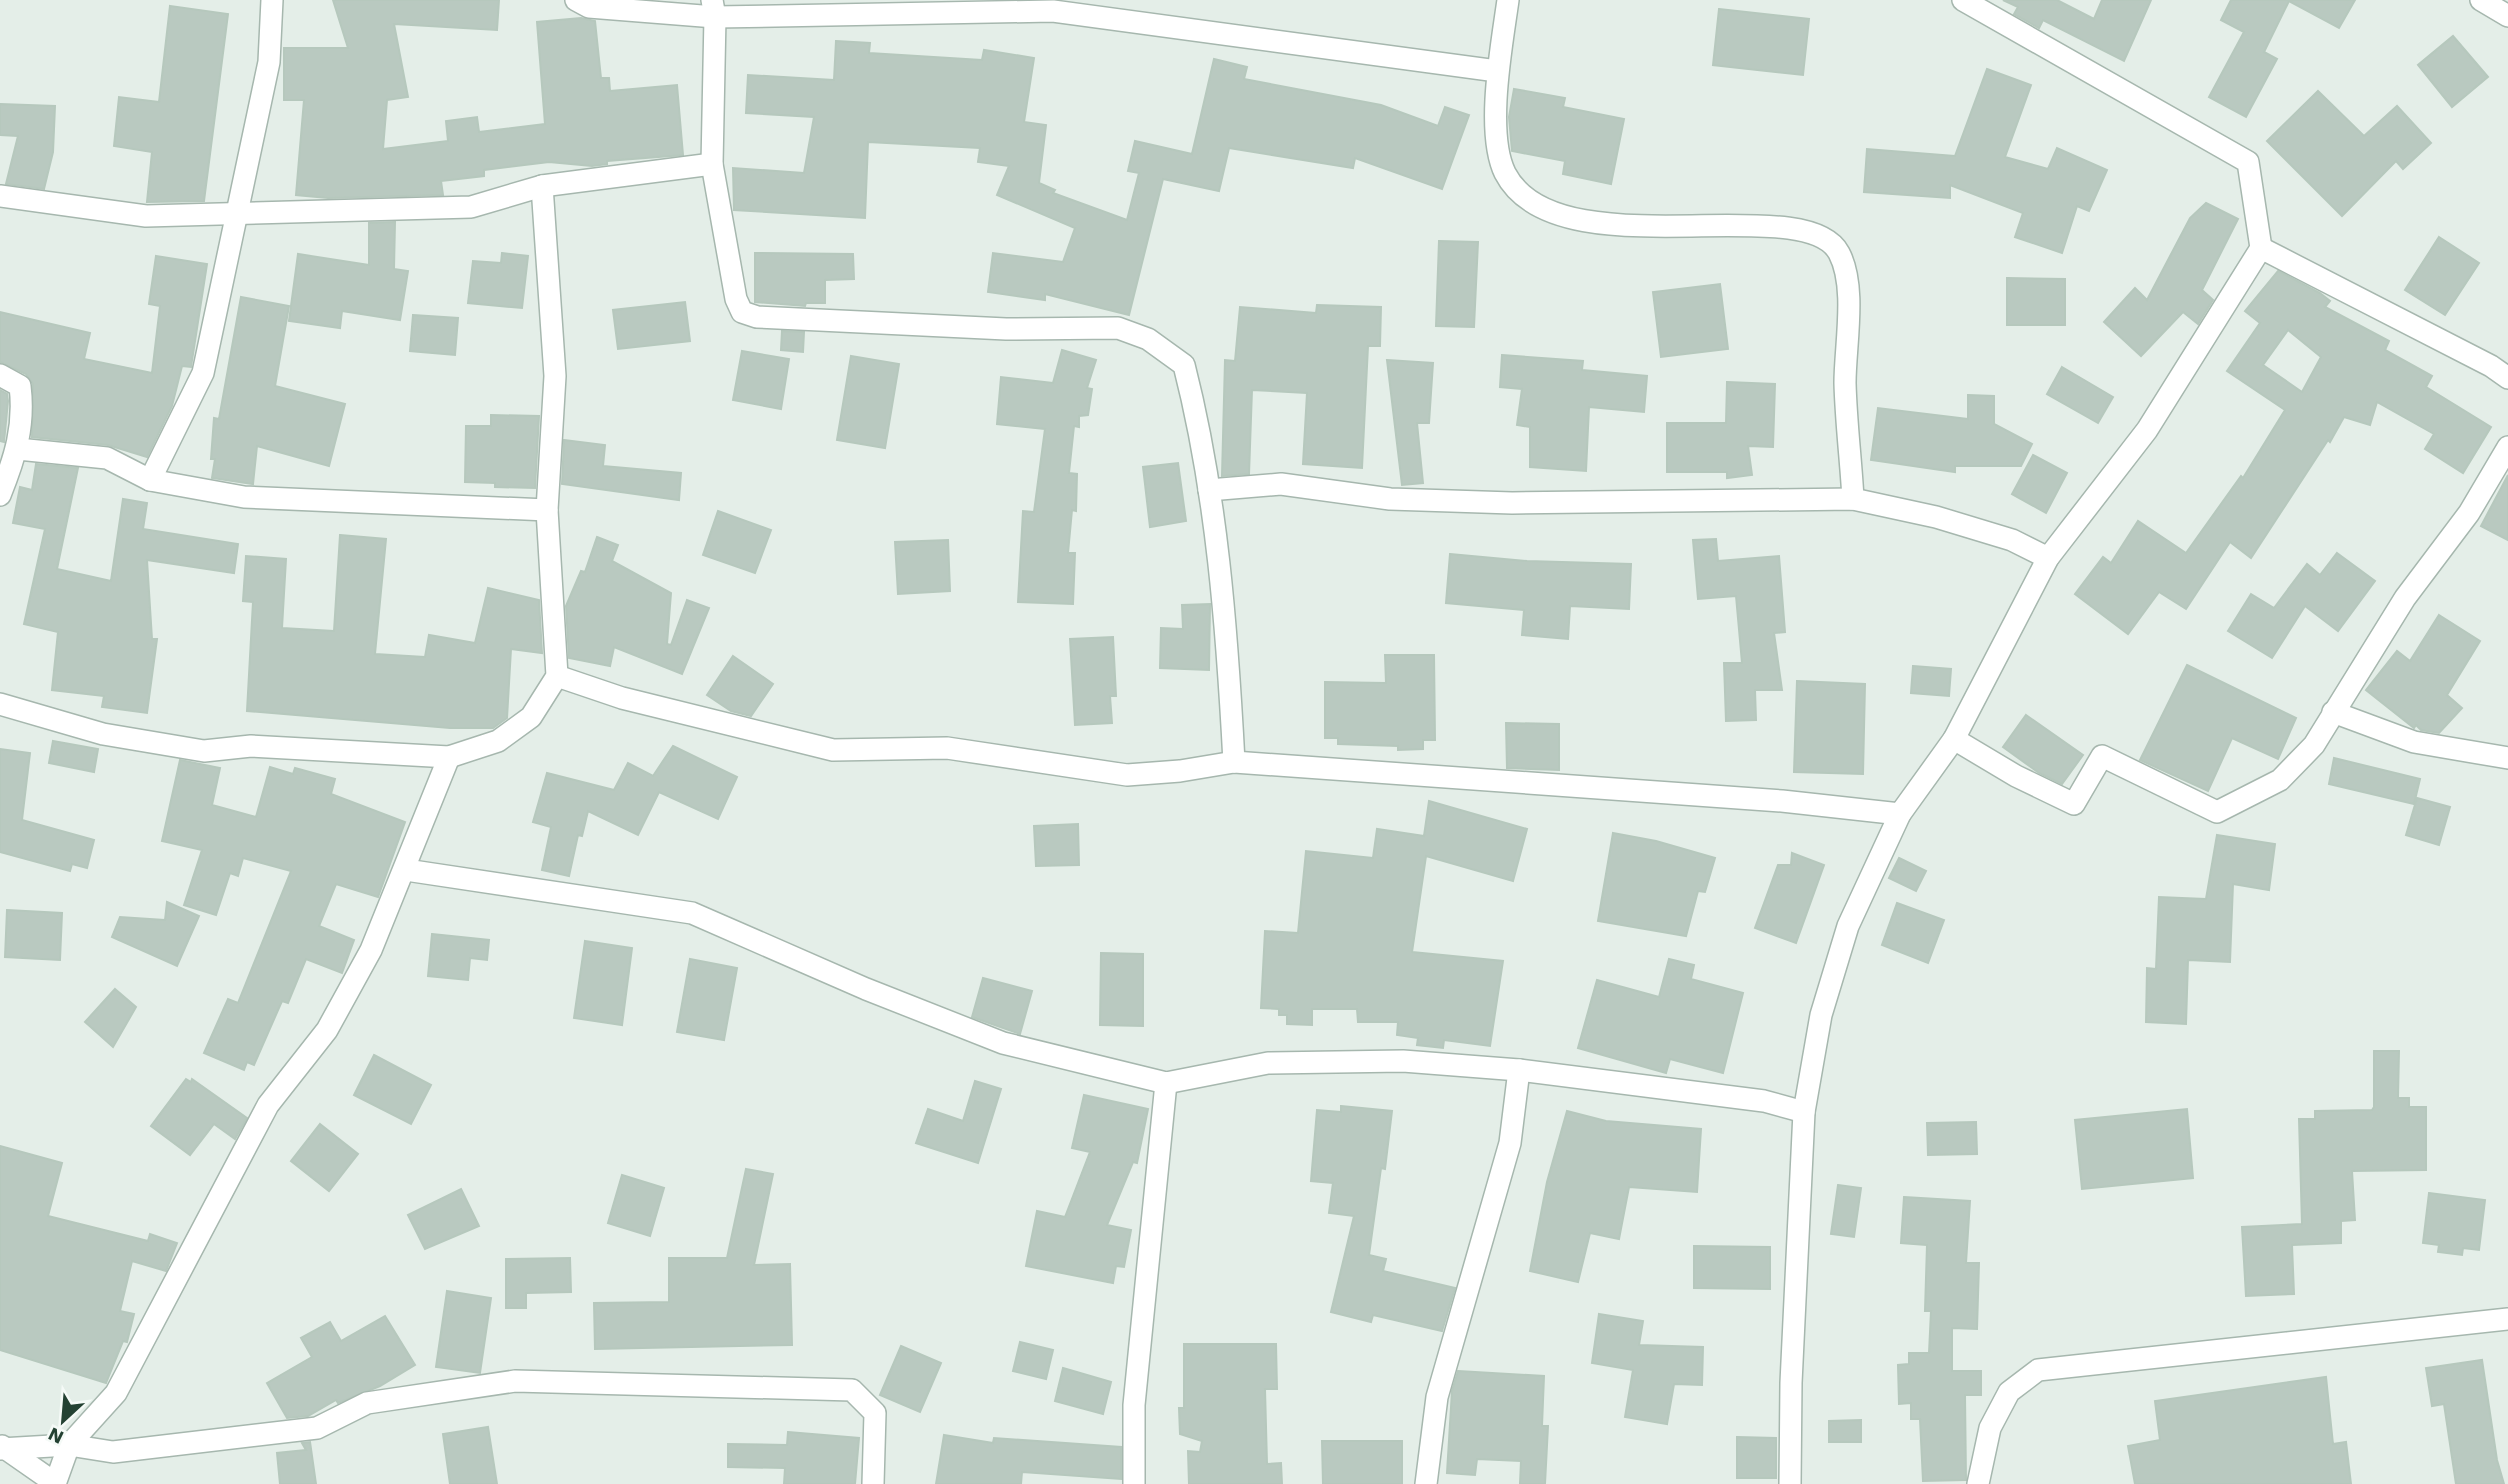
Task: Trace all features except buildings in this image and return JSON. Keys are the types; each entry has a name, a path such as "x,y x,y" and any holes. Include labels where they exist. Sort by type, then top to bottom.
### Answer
{"street":[{"path":"150,480 203,373 234,215 269,62 272,0"},
{"path":"576,0 589,7 1054,11 1497,71"},
{"path":"1508,0 1497,71 1497,143 1505,173 1530,201 1574,219 1641,227 1770,225 1817,233 1838,250 1848,278 1845,386 1853,499"},
{"path":"1790,1484 1791,1383 1804,1112 1821,1016 1848,926 1900,814 1954,739 2048,558 2147,430 2261,248 2248,162 1963,0"},
{"path":"2480,0 2508,16"},
{"path":"713,9 712,164 736,299 742,312 757,317 1006,329 1118,328 1148,340 1184,365 1200,426 1209,490 1228,660 1234,762"},
{"path":"0,196 146,216 471,207 542,186 712,164"},
{"path":"0,704 103,734 204,751 251,746 449,757 498,741 531,718 557,676 547,510 555,376 542,186"},
{"path":"2261,248 2491,366 2508,378"},
{"path":"0,375 20,386 22,407 18,449 0,495"},
{"path":"1954,739 2017,776 2074,804 2102,756 2217,812 2280,780 2314,745 2405,598 2469,513 2508,447"},
{"path":"18,449 107,458 150,480 244,497 547,510"},
{"path":"1209,490 1281,484 1390,499 1513,503 1853,499 1936,517 2012,540 2048,558"},
{"path":"557,676 622,698 833,750 947,748 1127,775 1180,771 1234,762 1783,801 1900,814"},
{"path":"2333,712 2414,742 2508,758"},
{"path":"1,1445 55,1483 69,1445 116,1393 268,1105 327,1030 371,950 406,870 449,757"},
{"path":"406,870 692,913 866,989 1003,1043 1167,1083 1268,1063 1403,1061 1519,1070 1764,1101 1804,1112"},
{"path":"1426,1484 1437,1397 1510,1143 1519,1070"},
{"path":"1135,1484 1134,1405 1167,1083"},
{"path":"1979,1484 1990,1428 2009,1392 2038,1370 2508,1319"},
{"path":"1,1445 69,1445 113,1452 317,1427 367,1403 515,1381 852,1390 875,1413 873,1484"}]}
